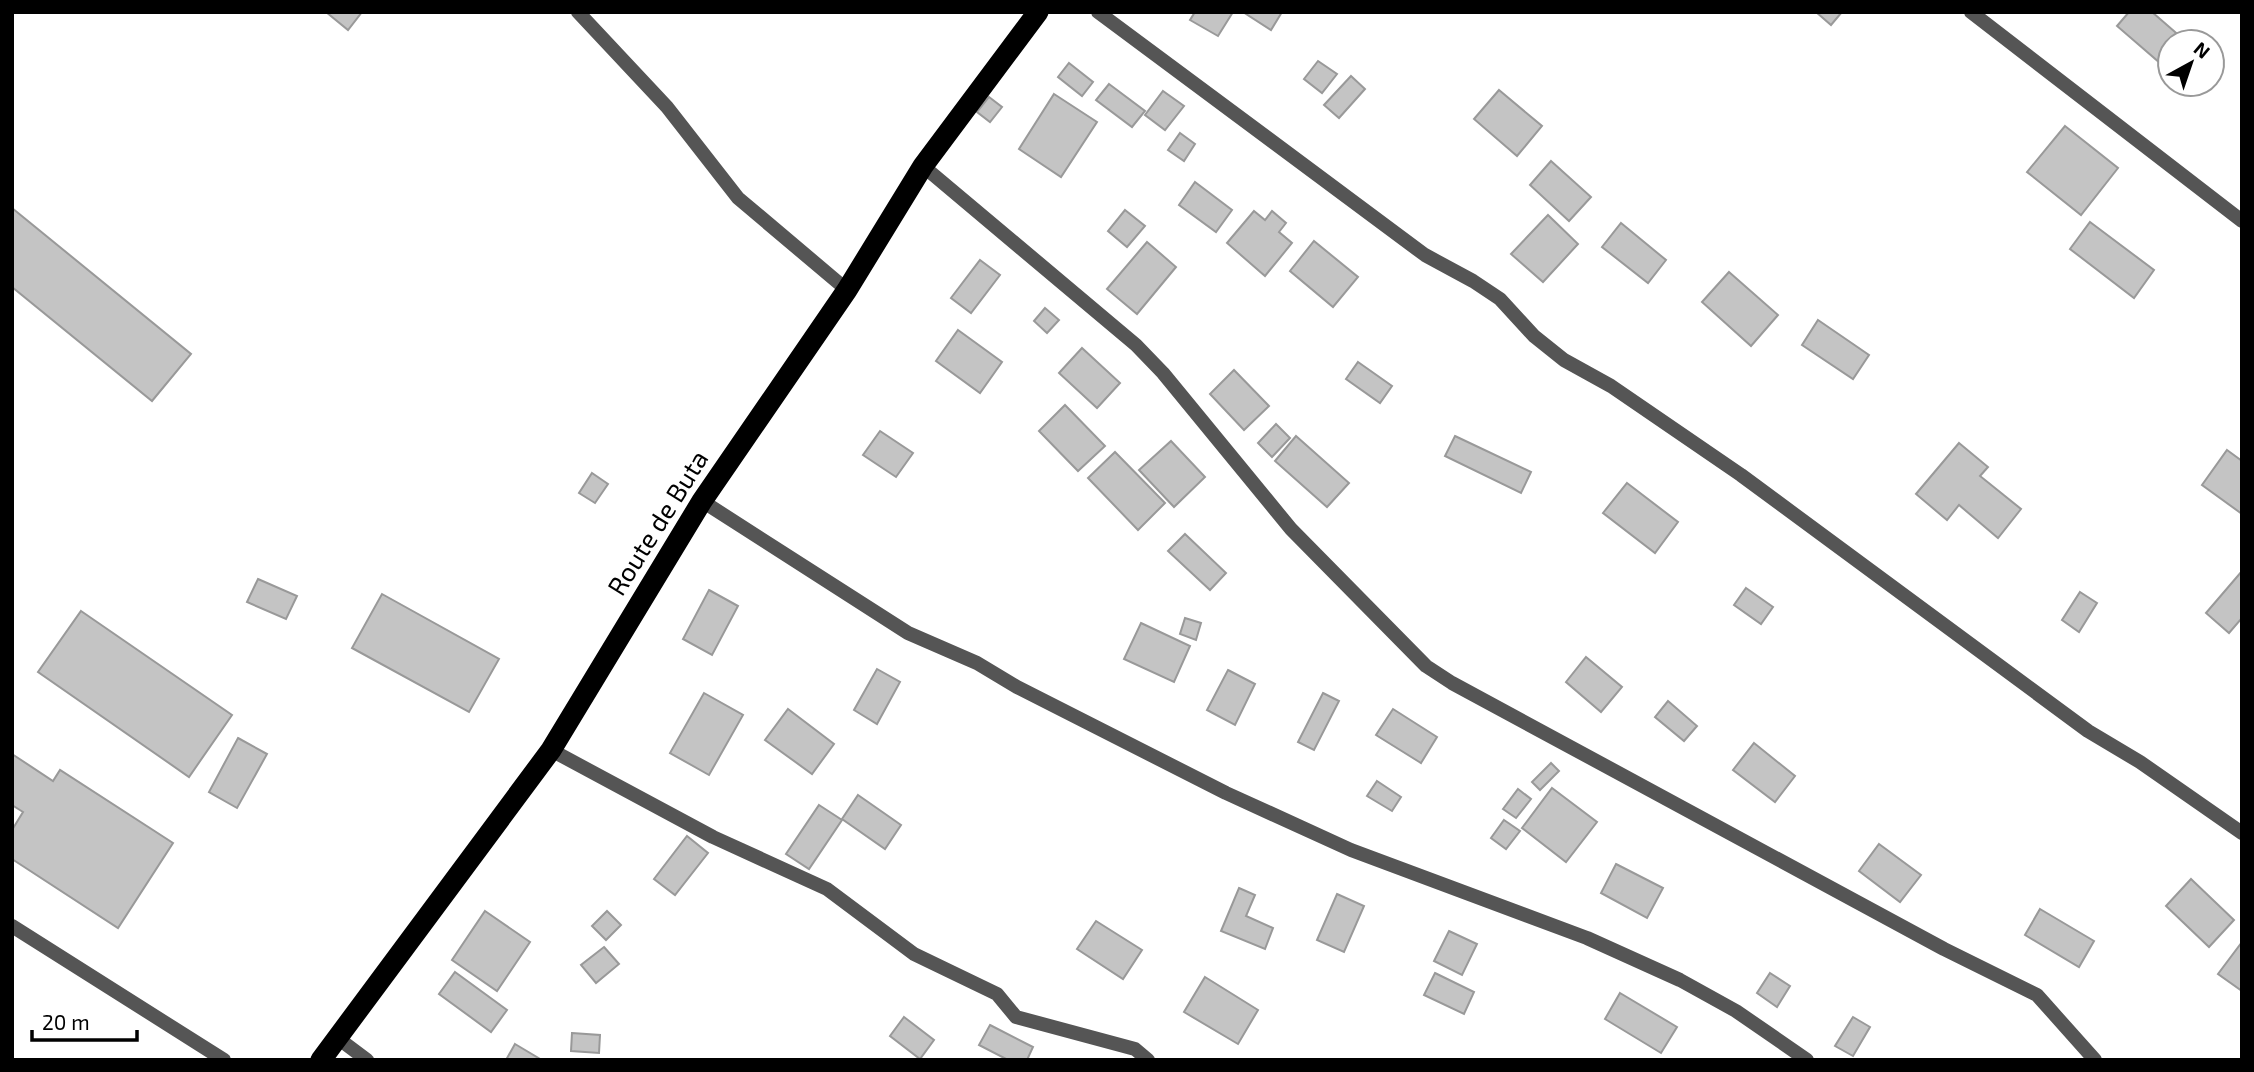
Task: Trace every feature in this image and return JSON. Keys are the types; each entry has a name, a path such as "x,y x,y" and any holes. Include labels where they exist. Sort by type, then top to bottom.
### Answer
{"highway":[{"name":"Route de Buta","path":"321,1060 551,750 702,501 847,290 923,166 1038,12"}],"street":[{"path":"578,12 667,107 738,198 847,290"},
{"path":"1098,12 1425,255 1500,299 1534,336 1564,360 1611,386 1741,475 2088,731 2140,762 2242,833"},
{"path":"1971,12 2242,221"},
{"path":"923,166 1136,345 1163,373 1291,529 1426,666 1452,683 1944,948 2037,995 2095,1060"},
{"path":"702,501 908,633 977,663 1017,687 1226,793 1351,850 1587,938 1680,980 1735,1012 1807,1060"},
{"path":"551,750 713,837 827,889 914,954 996,994 1016,1017 1135,1049 1148,1060"},
{"path":"12,926 224,1060"},
{"path":"339,1039 367,1060"}],"building":[{"path":"326,12 362,12 348,30"},
{"path":"1195,12 1233,12 1218,36 1190,20"},
{"path":"1243,12 1282,12 1271,30"},
{"path":"1816,12 1842,12 1831,25"},
{"path":"2129,12 2152,12 2170,28 2156,28 2156,60 2117,26"},
{"path":"1318,61 1337,74 1322,93 1304,79"},
{"path":"1069,63 1093,82 1082,96 1058,77"},
{"path":"1351,76 1365,89 1339,118 1324,105"},
{"path":"1109,84 1145,111 1132,127 1096,100"},
{"path":"1499,90 1542,126 1517,156 1474,119"},
{"path":"1163,91 1184,106 1165,130 1145,115"},
{"path":"1054,94 1097,122 1061,177 1019,149"},
{"path":"989,97 1002,107 990,122 977,112"},
{"path":"2065,126 2118,168 2081,215 2027,172"},
{"path":"1180,133 1195,144 1184,161 1168,150"},
{"path":"1551,161 1591,197 1569,221 1530,185"},
{"path":"1195,182 1232,210 1216,232 1179,205"},
{"path":"12,208 191,354 152,401 12,287"},
{"path":"1125,210 1145,226 1127,247 1108,231"},
{"path":"1254,211 1265,220 1272,211 1286,223 1279,232 1292,243 1265,276 1227,243"},
{"path":"1548,215 1578,244 1543,282 1511,254"},
{"path":"2090,222 2154,270 2134,298 2070,249"},
{"path":"1621,223 1666,260 1648,283 1602,247"},
{"path":"1314,241 1358,277 1333,307 1290,271"},
{"path":"1147,242 1176,267 1137,314 1107,289"},
{"path":"980,260 1000,275 971,313 951,298"},
{"path":"1729,272 1778,315 1751,346 1702,302"},
{"path":"1045,308 1059,320 1047,333 1034,321"},
{"path":"1818,320 1869,355 1853,379 1802,345"},
{"path":"958,330 1002,362 980,393 936,361"},
{"path":"1082,348 1120,383 1097,408 1059,373"},
{"path":"1358,362 1392,386 1380,403 1346,379"},
{"path":"1234,370 1269,406 1244,430 1210,394"},
{"path":"1065,405 1105,446 1078,471 1039,431"},
{"path":"1276,424 1290,438 1272,457 1258,443"},
{"path":"880,431 913,453 896,477 863,455"},
{"path":"1296,436 1349,483 1327,507 1275,461"},
{"path":"1455,436 1531,472 1521,493 1445,456"},
{"path":"1171,441 1205,477 1174,507 1139,470"},
{"path":"1959,443 1988,467 1980,476 2021,509 1998,538 1959,505 1947,520 1916,494"},
{"path":"2227,450 2242,461 2242,514 2202,485"},
{"path":"1115,452 1165,503 1138,530 1088,478"},
{"path":"592,473 608,484 595,503 579,493"},
{"path":"1627,483 1678,522 1655,553 1603,513"},
{"path":"1185,534 1226,573 1210,590 1168,551"},
{"path":"2242,571 2242,618 2229,633 2206,613"},
{"path":"258,579 297,596 286,619 247,602"},
{"path":"1746,588 1773,607 1761,624 1734,605"},
{"path":"709,590 738,606 712,655 683,639"},
{"path":"2080,592 2097,603 2079,632 2062,620"},
{"path":"382,594 499,659 469,712 352,648"},
{"path":"81,611 232,715 189,777 38,672"},
{"path":"1185,618 1201,623 1196,640 1180,634"},
{"path":"1141,623 1190,646 1174,682 1124,659"},
{"path":"1586,657 1622,687 1601,712 1566,682"},
{"path":"877,669 900,682 877,724 854,710"},
{"path":"1228,670 1255,684 1235,725 1207,710"},
{"path":"704,693 743,715 709,775 670,753"},
{"path":"1323,693 1339,701 1314,750 1298,742"},
{"path":"1668,701 1697,726 1684,741 1655,717"},
{"path":"788,709 834,744 812,774 765,740"},
{"path":"1393,709 1437,737 1421,763 1376,735"},
{"path":"238,738 267,754 237,808 209,792"},
{"path":"1754,743 1795,776 1775,802 1733,770"},
{"path":"12,754 53,781 60,770 173,843 118,928 12,859 12,830 23,812 12,805"},
{"path":"1551,763 1559,771 1540,790 1532,782"},
{"path":"1377,781 1401,797 1392,811 1367,796"},
{"path":"1552,788 1597,822 1566,862 1522,828"},
{"path":"1518,789 1531,799 1516,818 1503,809"},
{"path":"858,795 901,825 885,849 842,819"},
{"path":"819,805 842,820 809,869 786,854"},
{"path":"1504,820 1520,831 1506,849 1491,838"},
{"path":"687,836 708,853 675,895 654,879"},
{"path":"1879,844 1921,875 1900,902 1859,871"},
{"path":"1616,864 1663,888 1647,918 1601,893"},
{"path":"2191,879 2234,920 2209,947 2166,906"},
{"path":"1239,888 1255,895 1246,916 1273,928 1265,949 1221,931"},
{"path":"1337,894 1364,906 1344,952 1317,940"},
{"path":"2040,909 2094,941 2079,967 2025,935"},
{"path":"485,911 530,942 497,991 452,960"},
{"path":"607,911 621,925 606,940 592,926"},
{"path":"1096,921 1142,950 1123,979 1077,949"},
{"path":"1449,931 1477,944 1462,975 1434,961"},
{"path":"2242,942 2242,991 2218,974"},
{"path":"604,947 619,964 596,983 581,965"},
{"path":"455,972 507,1010 491,1032 439,994"},
{"path":"1435,973 1474,992 1464,1014 1424,995"},
{"path":"1770,973 1790,986 1777,1007 1757,993"},
{"path":"1205,977 1258,1010 1238,1044 1184,1012"},
{"path":"1620,993 1677,1027 1661,1053 1605,1019"},
{"path":"904,1017 934,1040 920,1059 890,1036"},
{"path":"1853,1017 1870,1027 1853,1056 1835,1046"},
{"path":"990,1025 1033,1047 1027,1060 1008,1060 979,1045"},
{"path":"572,1033 600,1035 599,1053 571,1051"},
{"path":"515,1044 540,1059 506,1060"}]}
